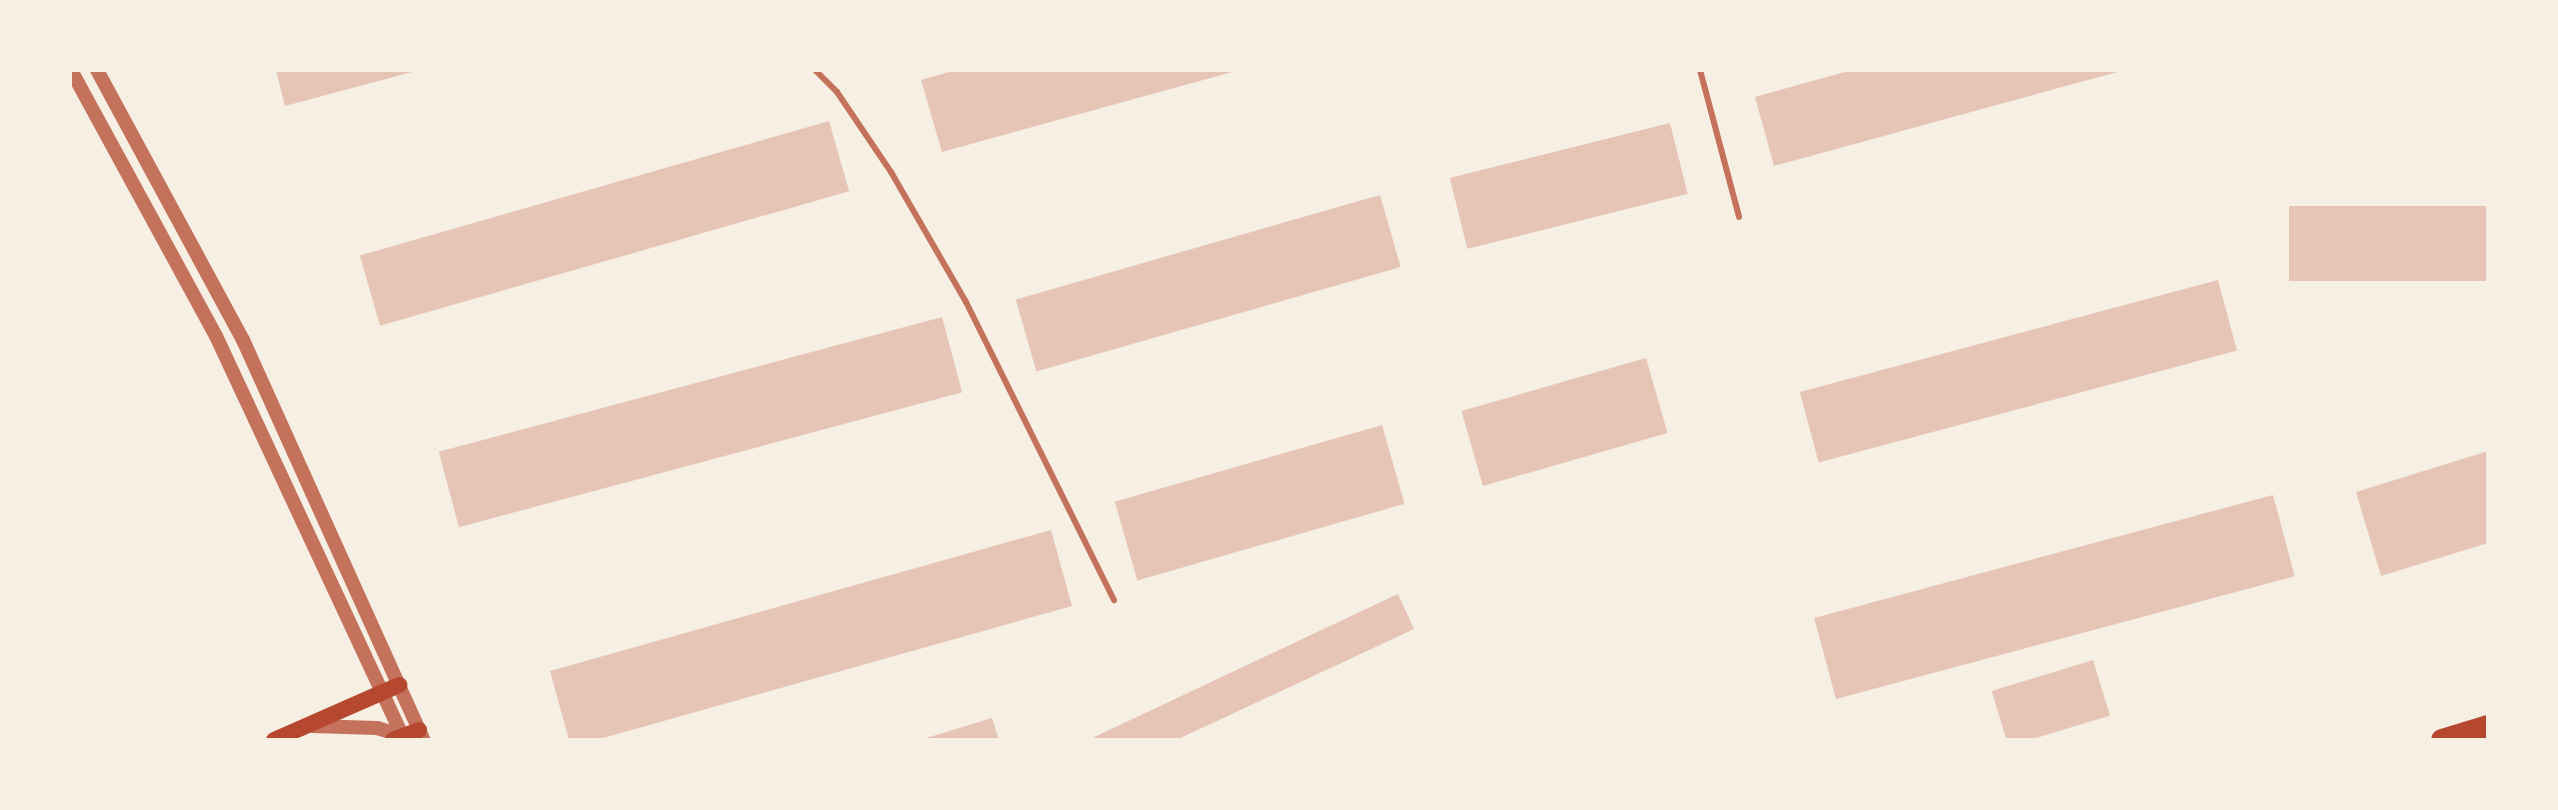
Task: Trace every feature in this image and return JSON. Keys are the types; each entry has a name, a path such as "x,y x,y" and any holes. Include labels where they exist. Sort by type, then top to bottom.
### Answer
{"highway":[{"path":"2442,740 2488,726"}],"main road":[{"path":"274,740 399,685"}],"street":[{"path":"71,70 216,336 383,693 407,737"},
{"path":"97,70 243,340 399,685 407,737"},
{"path":"297,730 339,724 407,737"}],"lane":[{"path":"815,70 837,92 891,172 958,289 1114,600"},
{"path":"1700,70 1739,217"}],"building":[{"path":"276,70 416,70 416,71 285,106"},
{"path":"956,70 1236,71 942,152 921,80"},
{"path":"1852,70 2121,71 1774,166 1755,97"},
{"path":"829,121 849,191 380,326 360,256"},
{"path":"1670,123 1688,194 1467,249 1450,178"},
{"path":"1380,195 1401,267 1036,372 1016,299"},
{"path":"2289,206 2488,206 2488,281 2289,281"},
{"path":"2218,280 2237,351 1819,463 1800,392"},
{"path":"942,317 962,392 459,527 439,452"},
{"path":"1646,358 1667,433 1483,486 1461,411"},
{"path":"1382,425 1405,504 1137,580 1115,502"},
{"path":"2488,451 2488,543 2381,576 2356,492"},
{"path":"2273,495 2295,576 1836,699 1814,618"},
{"path":"1051,530 1072,606 596,740 569,740 550,671"},
{"path":"1398,594 1414,629 1176,740 1088,740"},
{"path":"2093,660 2110,715 2030,740 2007,740 1992,691"},
{"path":"992,718 999,740 923,740 923,739"}]}
